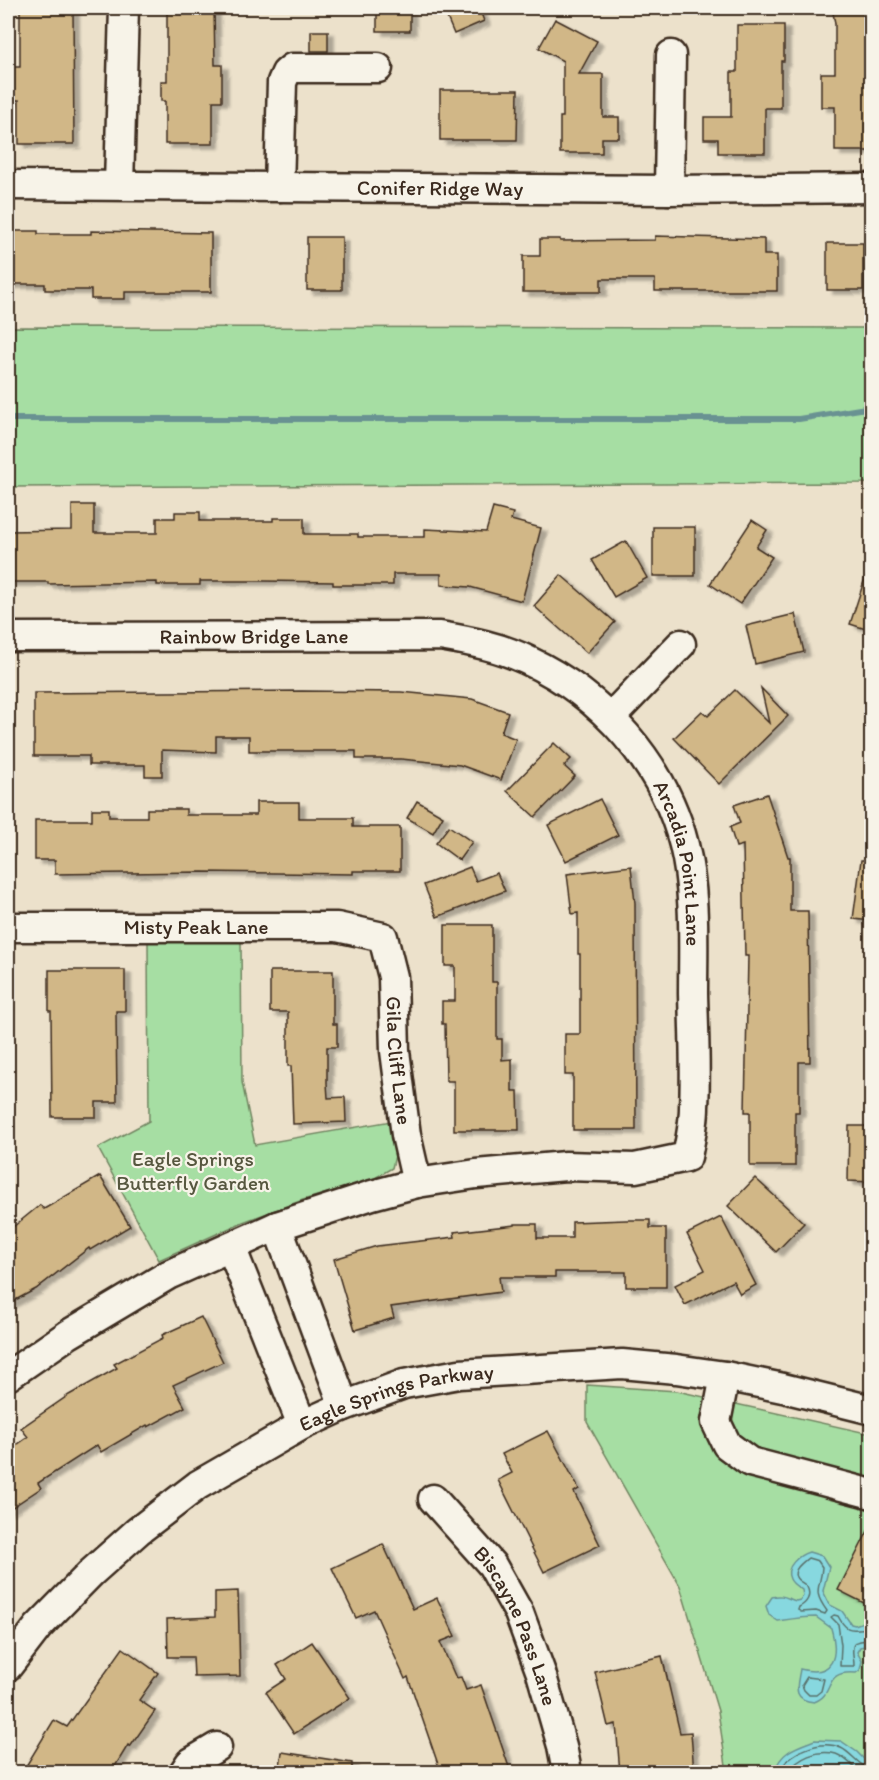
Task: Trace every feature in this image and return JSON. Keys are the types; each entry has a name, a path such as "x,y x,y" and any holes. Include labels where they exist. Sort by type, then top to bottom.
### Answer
{"street":[{"path":"119,185 124,8"},
{"path":"669,190 671,55"},
{"path":"279,187 282,82 286,73 292,68 378,68"},
{"name":"Conifer Ridge Way","path":"8,184 669,190 872,188"},
{"name":"Rainbow Bridge Lane","path":"8,637 440,636 473,641 500,650"},
{"path":"611,717 681,644"},
{"name":"Arcadia Point Lane","path":"417,1183 524,1168 566,1166 635,1168 687,1157 694,1109 692,892 684,843 666,796 639,749 611,717 564,682 528,660 500,650"},
{"name":"Misty Peak Lane","path":"8,927 337,927 383,937"},
{"name":"Gila Cliff Lane","path":"383,937 393,978 394,1051 406,1135 417,1183"},
{"path":"8,1376 69,1334 168,1275 277,1226 417,1183"},
{"path":"277,1226 344,1406"},
{"path":"231,1247 302,1425"},
{"name":"Eagle Springs Parkway","path":"8,1666 38,1627 92,1572 138,1531 198,1485 302,1425 344,1406 404,1384 459,1374 622,1364 725,1376 872,1410"},
{"path":"725,1376 716,1422 727,1445 750,1462 872,1494"},
{"name":"Biscayne Pass Lane","path":"433,1499 492,1565 519,1613 541,1673 562,1746 567,1773"},
{"path":"184,1773 190,1762 217,1747"}],"green space":[{"path":"8,327 871,328 871,483 8,487"},
{"name":"Eagle Springs Butterfly Garden","path":"241,939 242,1082 255,1145 391,1121 396,1152 392,1168 370,1181 303,1200 243,1222 159,1260 98,1148 149,1121 148,940"},
{"path":"587,1385 677,1391 871,1434 871,1772 727,1772 718,1711 680,1586 587,1422"}],"water":[{"path":"809,1552 822,1556 829,1567 823,1591 830,1605 842,1611 851,1624 866,1621 872,1624 871,1645 860,1647 857,1652 862,1661 860,1670 856,1673 838,1675 833,1679 825,1694 814,1702 806,1701 798,1695 800,1669 820,1670 831,1662 834,1647 831,1628 816,1617 778,1621 769,1615 766,1606 772,1597 776,1596 800,1600 803,1596 802,1590 791,1581 789,1570 797,1559"},
{"path":"815,1740 841,1741 871,1766 871,1772 774,1772 785,1754"}],"building":[{"path":"20,8 73,8 74,144 19,144 19,100 8,100 8,67 20,67"},
{"path":"167,8 214,8 215,65 222,65 222,101 213,101 213,144 165,144 165,101 161,101 161,81 167,81"},
{"path":"377,8 410,8 410,31 377,31"},
{"path":"443,8 479,8 484,21 454,34"},
{"path":"832,8 872,8 872,151 835,151 835,107 821,107 821,73 835,73 835,23"},
{"path":"555,19 597,41 579,74 603,74 603,117 619,117 619,138 602,138 602,153 560,153 560,117 563,117 563,61 539,48"},
{"path":"737,25 784,25 781,108 765,108 765,153 718,153 718,139 704,139 704,117 731,117 731,72 737,72"},
{"path":"311,31 328,31 328,51 311,51"},
{"path":"440,90 518,90 517,140 440,140"},
{"path":"15,231 38,231 38,234 91,234 91,231 211,233 211,292 125,292 125,299 91,299 91,290 45,290 45,284 8,284 8,246 15,246"},
{"path":"655,236 764,239 764,255 777,255 777,291 655,291 655,279 601,279 601,292 523,292 523,256 540,256 540,239 560,239 560,241 655,240"},
{"path":"307,237 342,237 342,290 307,290"},
{"path":"827,243 863,243 863,290 827,290"},
{"path":"72,505 94,505 94,533 157,533 157,518 175,518 175,512 200,512 200,521 273,521 273,518 304,518 304,534 425,537 425,529 486,532 493,508 513,513 511,520 541,528 522,601 470,587 441,585 441,574 393,574 393,585 333,585 333,582 263,581 200,581 200,585 157,585 157,582 48,584 48,582 8,582 8,531 72,530"},
{"path":"752,520 767,530 756,547 772,557 740,604 710,584"},
{"path":"653,527 695,527 695,576 653,576"},
{"path":"626,541 647,578 614,597 592,560"},
{"path":"868,569 872,569 872,631 850,624"},
{"path":"561,575 615,622 587,653 534,606"},
{"path":"795,614 804,652 755,664 746,626"},
{"path":"761,688 788,716 719,784 674,738 702,711 708,716 735,690 769,723"},
{"path":"401,692 472,699 508,712 501,733 516,739 501,780 460,765 401,759 356,759 356,751 249,751 249,736 216,736 216,752 162,750 162,776 145,776 145,765 89,765 89,756 34,756 34,693"},
{"path":"554,743 571,759 564,766 575,776 535,817 507,791"},
{"path":"767,794 788,857 790,857 790,911 808,911 810,1062 799,1062 799,1112 795,1112 795,1166 750,1166 750,1112 745,1112 748,956 745,956 743,845 736,847 730,827 740,823 734,805"},
{"path":"600,799 618,835 566,861 548,825"},
{"path":"417,801 443,816 433,833 407,818"},
{"path":"256,802 299,802 299,818 353,818 353,827 400,827 400,871 353,871 353,874 202,872 55,874 55,860 35,860 35,820 92,820 92,809 109,809 109,817 147,817 147,809 186,809 186,815 256,815"},
{"path":"449,826 472,842 459,860 436,843"},
{"path":"861,860 872,860 872,921 853,919"},
{"path":"631,866 635,903 636,1130 573,1130 573,1075 565,1075 565,1034 580,1034 580,954 578,954 578,913 572,914 567,874"},
{"path":"470,867 476,881 497,873 505,891 437,917 424,885"},
{"path":"445,925 492,925 492,982 497,982 497,1039 502,1039 502,1060 512,1059 512,1091 518,1091 519,1130 454,1130 454,1081 446,1081 445,1024 442,1024 442,1001 455,1001 455,966 445,966"},
{"path":"49,970 125,970 125,1011 116,1011 117,1102 96,1102 96,1117 52,1117"},
{"path":"270,971 333,971 333,1024 337,1024 337,1047 327,1047 328,1098 345,1097 346,1122 293,1124 291,1066 288,1066 288,1012 270,1012"},
{"path":"849,1126 872,1126 872,1182 848,1181"},
{"path":"100,1176 130,1226 90,1250 89,1248 36,1289 8,1304 8,1231 40,1205 44,1209"},
{"path":"755,1178 804,1223 776,1252 728,1206"},
{"path":"721,1217 756,1285 740,1294 733,1281 685,1305 675,1285 705,1270 687,1234"},
{"path":"650,1220 650,1228 666,1228 666,1287 626,1287 626,1272 555,1272 555,1277 499,1277 501,1292 391,1307 394,1318 355,1330 334,1259 377,1246 455,1237 454,1232 515,1224 537,1224 537,1238 572,1238 572,1222"},
{"path":"201,1317 223,1362 173,1385 185,1407 148,1427 147,1425 101,1452 97,1445 38,1483 41,1488 8,1510 8,1451 28,1437 21,1428 69,1395 117,1368 114,1364 163,1338 162,1335"},
{"path":"548,1431 579,1489 574,1492 600,1545 544,1572 498,1480 512,1473 502,1454"},
{"path":"872,1523 872,1607 838,1590"},
{"path":"383,1544 413,1609 437,1598 455,1636 440,1642 456,1678 461,1677 466,1690 481,1685 511,1773 441,1773 408,1677 405,1679 374,1610 356,1618 332,1568"},
{"path":"238,1591 240,1676 194,1677 193,1657 168,1657 167,1619 215,1617 215,1592"},
{"path":"312,1642 350,1698 294,1734 266,1692 286,1679 277,1665"},
{"path":"123,1648 158,1673 139,1700 155,1711 130,1747 128,1745 111,1773 36,1773 26,1766 54,1720 67,1727"},
{"path":"662,1656 680,1733 691,1732 694,1773 620,1773 616,1724 608,1726 595,1672"},
{"path":"282,1752 352,1763 352,1773 279,1773"}],"waterway":[{"path":"8,419 799,419 872,407"}]}
